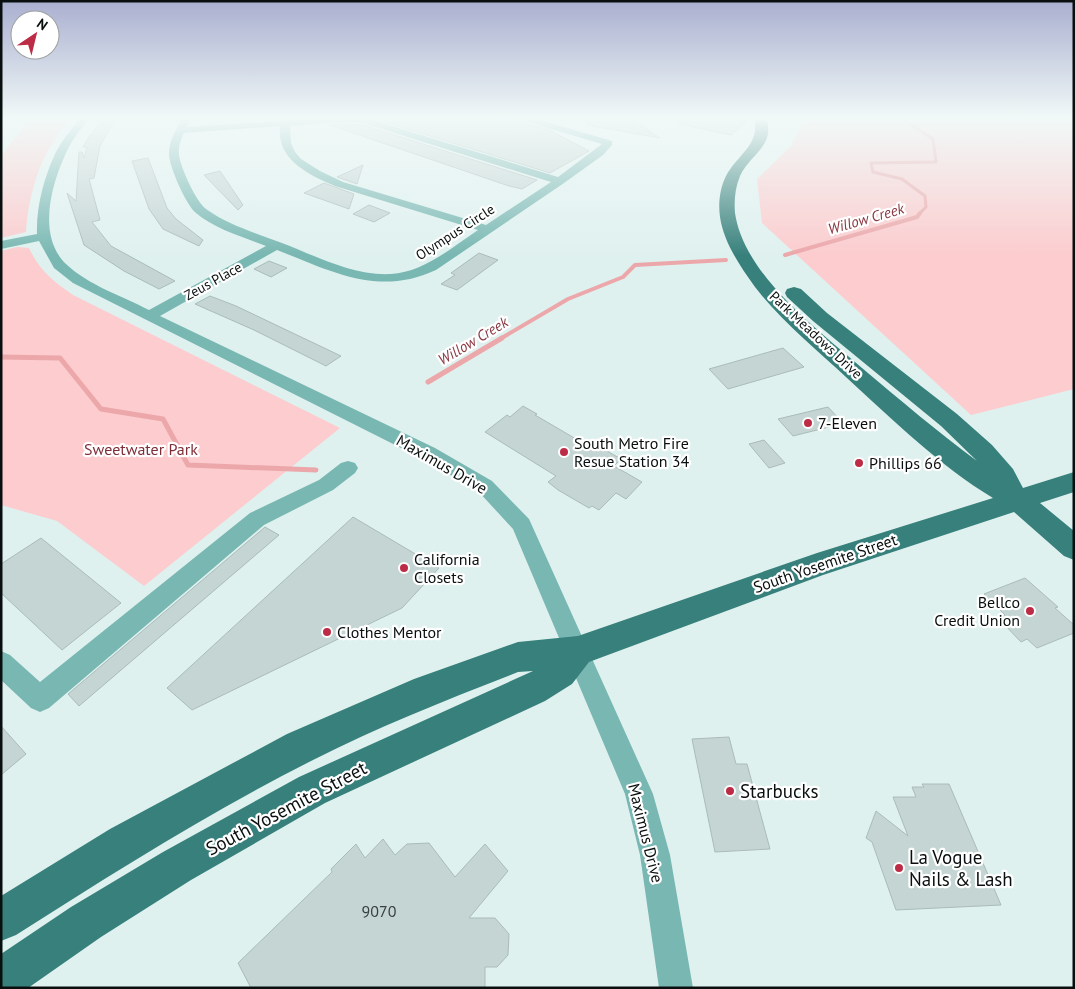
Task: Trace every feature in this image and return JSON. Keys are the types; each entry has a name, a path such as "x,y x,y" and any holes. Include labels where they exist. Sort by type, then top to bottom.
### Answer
{"main road":[{"name":"Park Meadows Drive","path":"741,164 733,175 727,198 728,218 734,237 753,271 790,313 843,363 952,454 982,478 1018,500 1074,548"},
{"path":"746,188 752,174 760,164"},
{"name":"Park Meadows Drive","path":"784,283 820,317 949,420 983,451 1004,476 1018,500"},
{"name":"South Yosemite Street","path":"1,920 124,843 300,747 414,696 518,657 578,651 818,565 1074,482"},
{"name":"South Yosemite Street","path":"1,980 86,922 177,866 312,790 533,689 560,673 578,651"}],"street":[{"path":"1,245 42,236 42,215 56,164"},
{"name":"Olympus Circle","path":"177,164 185,186 199,210 224,225 348,273 367,278 384,279 421,273 583,164"},
{"path":"301,164 319,176 339,184 486,229"},
{"path":"506,164 560,181"},
{"name":"Maximus Drive","path":"42,236 59,265 78,280 428,453 485,486 506,505 522,526 639,794 655,855 676,988"},
{"name":"Zeus Place","path":"149,316 277,245"},
{"path":"5,672 40,699 257,519 326,485 348,468"}],"green space":[{"path":"1,164 41,164 31,196 26,232 1,238"},
{"path":"772,164 1074,164 1074,389 971,415 762,223 757,179"},
{"name":"Sweetwater Park","path":"17,247 29,248 37,263 48,275 73,295 340,428 144,586 57,521 1,505 1,251"}],"building":[{"path":"78,164 97,164 94,178 89,179 100,220 92,222 111,246 175,281 159,289 124,271 84,245 67,193 76,201"},
{"path":"133,164 150,164 167,208 176,219 203,240 199,246 163,229 149,209"},
{"path":"445,164 487,164 537,180 522,189"},
{"path":"521,164 566,164 550,173"},
{"path":"363,165 357,184 337,177"},
{"path":"220,171 243,205 238,210 204,175"},
{"path":"324,183 354,194 349,209 304,193"},
{"path":"369,205 390,213 374,222 353,214"},
{"path":"479,253 498,260 457,290 441,284 455,275 451,273"},
{"path":"269,261 287,268 271,277 254,269"},
{"path":"210,296 236,306 341,356 326,366 254,330 195,304"},
{"path":"783,348 804,367 728,389 709,369"},
{"name":"South Metro Fire Resue Station 34","path":"523,406 588,446 593,443 621,459 614,466 642,482 626,499 616,493 599,510 592,506 589,508 558,490 548,482 556,476 485,432 507,415 510,417"},
{"name":"7-Eleven","path":"828,407 841,421 827,425 829,427 793,436 778,419"},
{"path":"764,440 785,463 769,468 749,444"},
{"path":"353,517 439,568 402,608 192,710 167,688"},
{"path":"265,527 279,535 79,706 68,694"},
{"path":"41,538 121,603 62,650 1,593 1,564"},
{"name":"Bellco Credit Union","path":"1025,578 1058,607 1055,608 1074,625 1074,633 1037,648 1027,639 1021,642 998,618 1005,615 984,594"},
{"path":"1,726 26,754 1,775"},
{"path":"729,737 736,764 747,764 770,849 715,852 692,739"},
{"path":"922,784 949,784 1001,905 896,910 872,842 866,838 876,811 908,836 893,797 916,797 912,787 924,787"},
{"path":"383,839 395,855 407,844 429,843 455,877 485,844 508,871 469,918 495,918 509,934 508,955 497,967 485,967 485,988 251,988 238,963 332,872 331,869 356,844 365,858"}],"waterway":[{"name":"Willow Creek","path":"871,164 873,172 902,179 925,196 926,207 920,213"},
{"name":"Willow Creek","path":"785,255 917,217 920,213"},
{"name":"Willow Creek","path":"500,339 568,299 623,277 635,265 726,260"},
{"name":"Willow Creek","path":"428,382 502,338"},
{"name":"Willow Creek","path":"1,357 60,358 101,409 163,419 188,465 316,470"}],"place":[{"name":"7-Eleven","path":"808,423"},
{"name":"South Metro Fire Resue Station 34","path":"564,452"},
{"name":"Phillips 66","path":"859,463"},
{"name":"California Closets","path":"404,568"},
{"name":"Bellco Credit Union","path":"1030,611"},
{"name":"Clothes Mentor","path":"327,632"},
{"name":"Starbucks","path":"730,791"},
{"name":"La Vogue Nails & Lash","path":"899,868"}]}
